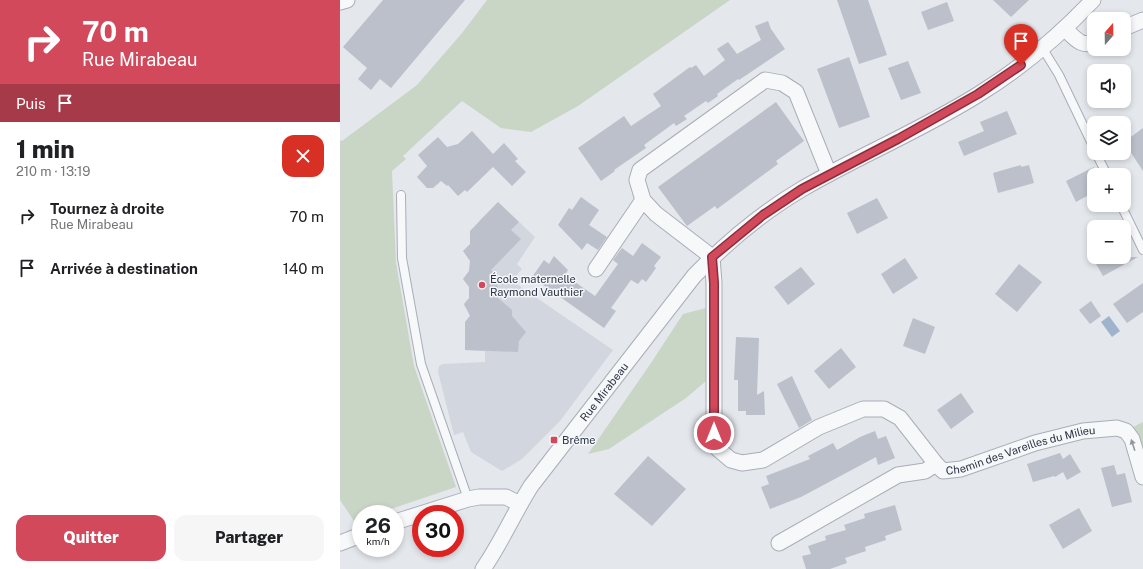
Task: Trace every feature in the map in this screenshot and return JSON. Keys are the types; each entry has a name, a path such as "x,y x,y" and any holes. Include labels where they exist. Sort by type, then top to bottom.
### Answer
{"street":[{"path":"340,2 347,0"},
{"name":"Rue Mirabeau","path":"483,569 531,486 694,276 712,257 763,215 802,189 898,139 978,94 1010,73 1043,49 1093,0"},
{"path":"1131,25 1143,20"},
{"path":"1065,29 1080,43 1087,44"},
{"path":"712,257 656,214 643,200 637,180 640,170 765,80 782,83 796,92 829,174"},
{"path":"596,269 643,200"},
{"name":"Chemin des Vareilles du Milieu","path":"712,257 714,283 714,433 718,449 732,460 742,463 763,460 819,427 863,409 884,409 900,418 943,471 961,469 1035,443 1083,432 1117,428 1126,431 1132,440 1143,477"},
{"path":"779,543 898,475 925,471 936,464"},
{"path":"404,519 479,497 506,498 520,504"},
{"path":"340,543 352,538"}],"lane":[{"path":"1043,49 1059,75 1087,133"},
{"path":"401,195 400,213 402,258 421,364 468,499"},
{"path":"1124,212 1143,250"}],"shaded area":[{"path":"498,202 535,237 517,264 522,269 512,281 613,350 560,421 522,459 502,471 471,452 463,432 454,435 438,372 439,366 443,364 485,362 485,351 465,350 465,322 474,312 468,310 464,305 469,299 470,258 464,251 470,246 470,231 483,230 486,228 479,221"}],"green space":[{"path":"487,0 730,0 578,106 531,132 501,128 462,101 403,156 406,159 392,171 396,263 414,366 456,487 403,505 352,505 352,518 340,500 340,140 342,141 417,85 462,33"},
{"path":"706,308 706,381 686,398 609,449 588,454 683,314"},
{"path":"1143,422 1143,460 1131,428"}],"water":[{"path":"1109,316 1120,331 1112,337 1101,322"}],"building":[{"path":"383,0 465,0 391,88 380,79 371,90 358,79 367,68 343,47"},
{"path":"837,0 868,0 887,55 859,64"},
{"path":"993,0 1029,0 1011,17"},
{"path":"947,2 954,21 928,30 921,12"},
{"path":"768,21 771,29 785,49 739,80 738,79 717,94 718,96 708,103 706,101 684,116 687,119 676,126 674,123 644,145 646,148 601,181 578,148 624,116 631,126 661,106 653,94 690,67 691,68 696,65 704,76 725,60 717,49 728,42 737,54 761,40 755,26"},
{"path":"849,57 870,117 839,128 817,69"},
{"path":"908,61 921,93 901,100 888,68"},
{"path":"776,102 804,141 776,161 778,164 717,209 715,206 687,226 658,187"},
{"path":"1007,111 1017,134 964,156 958,142 984,131 980,122"},
{"path":"1143,128 1143,171 1131,153 1131,137"},
{"path":"472,131 493,154 504,143 518,159 515,161 526,172 512,186 493,167 467,192 465,190 458,196 448,185 447,186 441,181 433,188 427,188 417,177 427,166 418,155 438,137 447,147 458,144"},
{"path":"1021,165 1021,167 1029,165 1034,183 998,193 993,173"},
{"path":"1087,170 1087,196 1076,202 1066,181"},
{"path":"581,197 599,210 589,225 607,237 598,250 587,243 582,250 558,225 569,208 572,210"},
{"path":"877,198 888,218 857,234 847,213"},
{"path":"498,202 519,222 511,230 521,239 491,270 497,278 498,298 512,310 512,316 526,332 519,341 518,352 465,350 465,322 470,316 464,304 469,298 469,287 463,279 469,271 470,261 463,251 470,244 470,231"},
{"path":"642,243 661,257 654,266 656,268 646,282 642,279 638,284 631,280 611,308 616,311 604,328 532,277 544,260 549,264 554,256 568,270 565,275 595,296 618,264 613,260 622,248 633,256"},
{"path":"1131,257 1138,257 1131,261"},
{"path":"905,258 918,278 893,294 881,274"},
{"path":"1019,264 1042,282 1017,312 995,294"},
{"path":"1096,264 1125,264 1103,276"},
{"path":"801,267 815,284 788,305 774,287"},
{"path":"1143,283 1143,312 1127,323 1113,304"},
{"path":"1091,301 1101,316 1090,324 1079,310"},
{"path":"913,318 935,327 925,354 903,346"},
{"path":"736,337 759,338 757,395 764,391 765,415 746,415 746,411 738,411 738,380 734,380"},
{"path":"841,348 856,367 829,389 814,371"},
{"path":"792,376 812,420 799,428 777,384"},
{"path":"961,393 974,412 951,429 937,410"},
{"path":"875,431 878,439 886,436 895,458 878,465 876,457 801,497 770,509 761,487 769,484 766,476 810,459 808,456 833,443 837,450 860,437"},
{"path":"1060,453 1063,459 1070,454 1081,472 1067,480 1063,472 1055,477 1033,482 1027,464"},
{"path":"648,456 686,489 652,526 614,494"},
{"path":"1114,465 1117,475 1125,473 1132,502 1112,507 1101,468"},
{"path":"895,505 902,530 885,536 886,540 865,547 866,551 845,558 847,563 830,569 806,569 802,556 811,554 808,546 826,540 825,536 846,530 844,525 865,518 864,514"},
{"path":"1079,508 1092,531 1063,549 1049,525"}],"place":[{"name":"École maternelle Raymond Vauthier","path":"482,285"},
{"name":"Brême","path":"554,440"}],"route":[{"path":"714,433 714,283 712,257 763,215 802,189 898,139 978,94 1021,65"}]}
